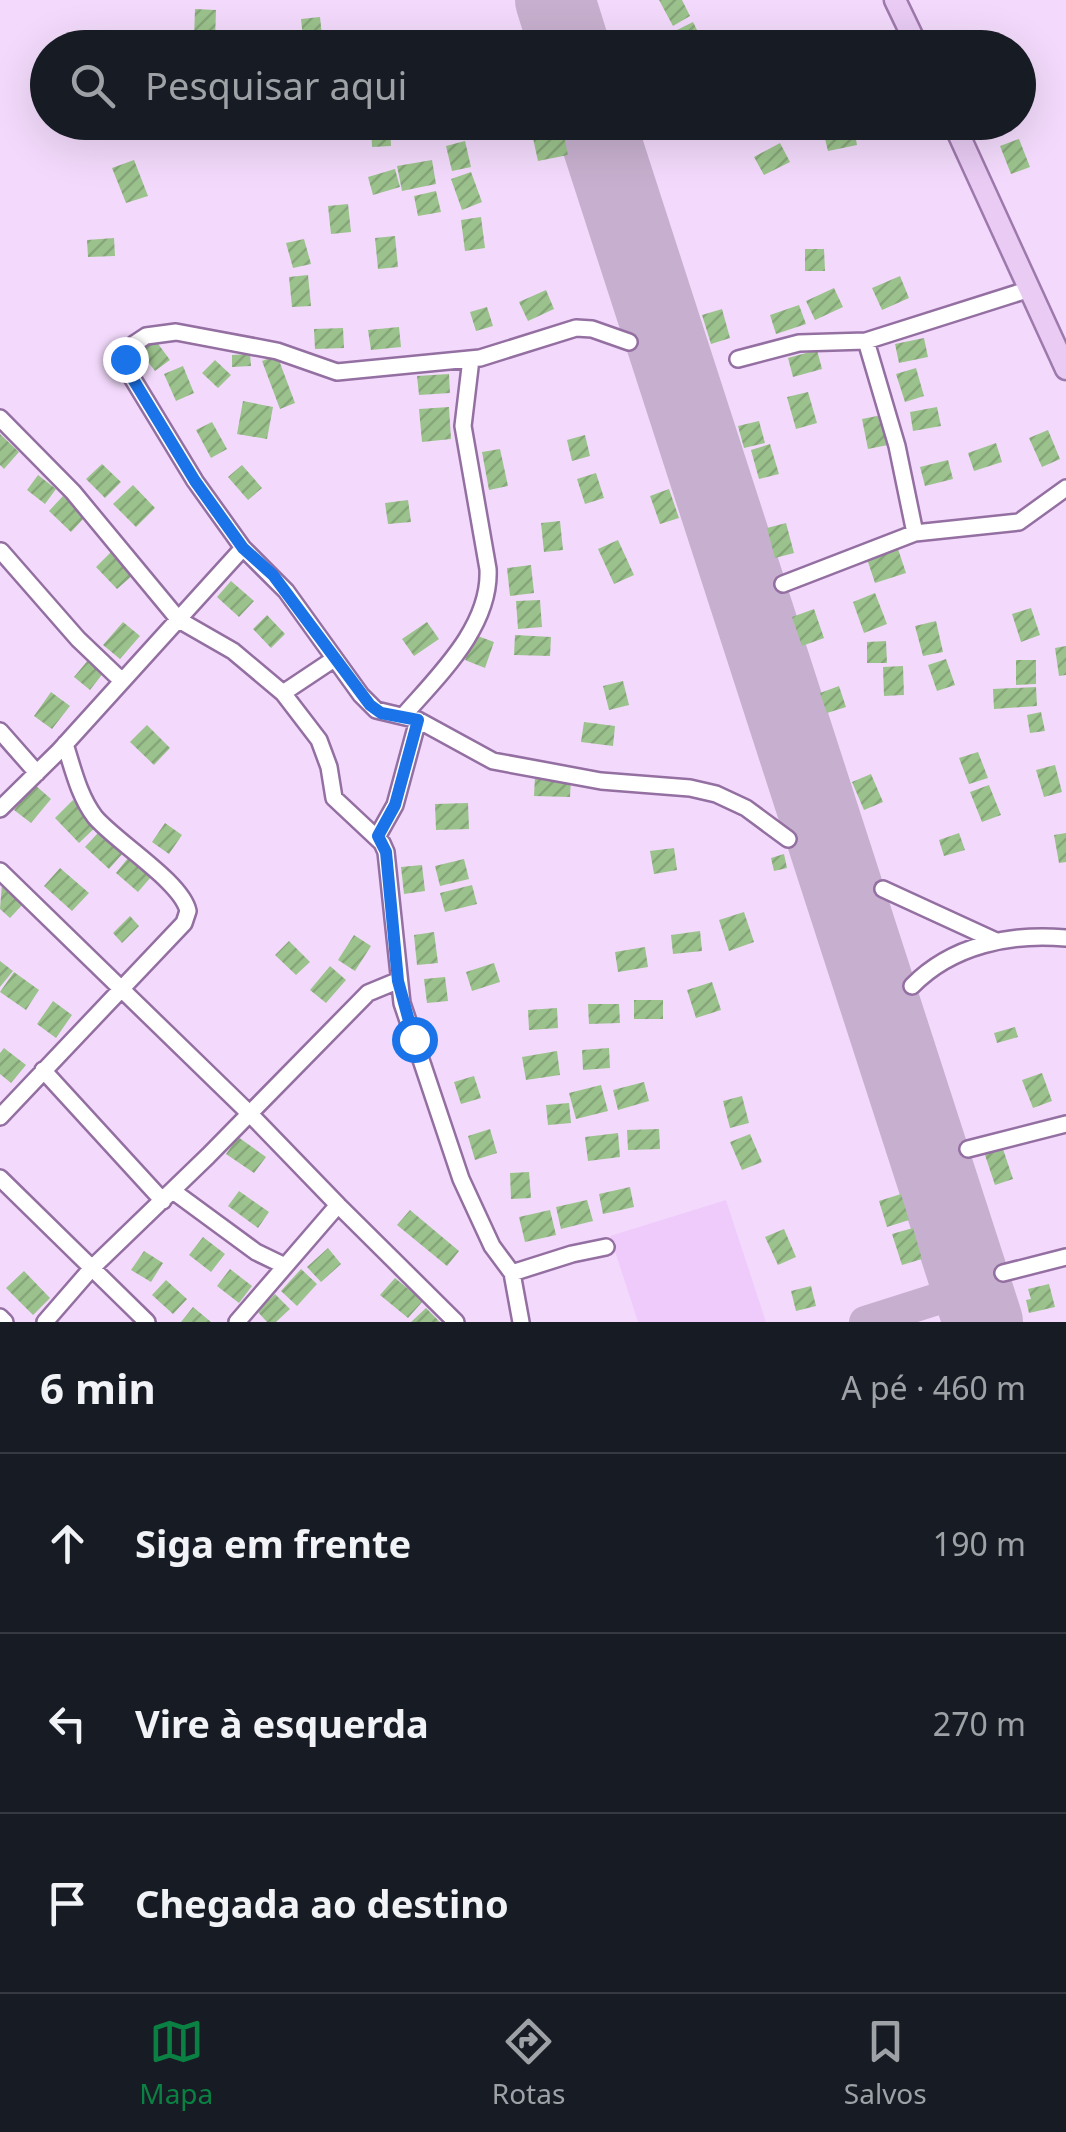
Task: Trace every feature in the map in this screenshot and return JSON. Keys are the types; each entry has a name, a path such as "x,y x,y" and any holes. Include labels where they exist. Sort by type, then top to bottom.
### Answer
{"main road":[{"path":"894,0 909,30"},
{"path":"961,140 1066,368"}],"street":[{"path":"738,359 799,343 866,341 1030,289"},
{"path":"629,342 592,329 576,328 472,359 337,372 277,351 176,332 146,336 134,344 125,359 128,371 195,481 243,548 273,575 376,710 411,717 493,761 716,794 746,808 788,839"},
{"path":"866,341 897,446 915,533"},
{"path":"378,836 395,805 411,717 459,648 488,592 488,569 463,426 472,359"},
{"path":"0,418 73,492 178,620 233,650 283,693 324,751 334,798 378,836 386,852 402,1003 448,1147 492,1246 512,1274 521,1322"},
{"path":"783,584 915,533 1020,522 1066,488"},
{"path":"0,809 65,744 243,548"},
{"path":"1,551 78,639 122,681"},
{"path":"283,693 334,659"},
{"path":"0,732 37,774"},
{"path":"0,1117 184,923 188,911 187,903 88,808 65,744"},
{"path":"0,871 250,1114 456,1322"},
{"path":"883,889 994,940"},
{"path":"912,986 927,971 994,940 1066,938"},
{"path":"45,1322 91,1269 368,992 398,981"},
{"path":"43,1070 168,1196 285,1266"},
{"path":"968,1149 1066,1124"},
{"path":"0,1178 147,1322"},
{"path":"237,1322 338,1204"},
{"path":"512,1274 606,1247"},
{"path":"1004,1273 1066,1257"}],"shaded area":[{"path":"726,1200 766,1322 638,1322 610,1236"}],"building":[{"path":"659,0 682,0 690,16 673,26"},
{"path":"195,9 216,10 215,30 194,30"},
{"path":"320,17 321,30 302,30 301,19"},
{"path":"693,22 697,30 677,30"},
{"path":"372,140 391,140 391,146 372,147"},
{"path":"533,140 565,140 568,155 538,161"},
{"path":"825,140 856,140 857,145 828,151"},
{"path":"1019,140 1030,167 1011,174 1000,146"},
{"path":"465,141 471,167 452,171 446,146"},
{"path":"780,143 790,162 764,175 754,157"},
{"path":"134,160 148,196 126,203 112,168"},
{"path":"432,160 436,184 402,191 397,166"},
{"path":"395,169 400,187 373,195 368,177"},
{"path":"471,172 482,202 462,210 451,179"},
{"path":"436,191 441,212 418,216 414,196"},
{"path":"348,204 351,232 331,234 328,206"},
{"path":"481,217 485,248 465,251 461,220"},
{"path":"395,236 398,267 378,269 375,238"},
{"path":"114,238 115,256 88,257 87,240"},
{"path":"304,239 311,264 293,268 286,243"},
{"path":"805,249 824,249 825,271 805,271"},
{"path":"308,275 311,306 292,307 289,277"},
{"path":"900,276 909,298 882,310 872,288"},
{"path":"834,288 843,307 815,320 806,301"},
{"path":"546,290 554,309 528,321 519,302"},
{"path":"799,305 806,324 776,334 770,315"},
{"path":"487,307 493,326 476,331 470,312"},
{"path":"722,309 730,338 711,344 702,315"},
{"path":"399,327 401,347 371,350 368,330"},
{"path":"343,328 344,348 315,349 314,329"},
{"path":"153,337 170,360 155,371 138,349"},
{"path":"924,338 928,357 899,363 895,344"},
{"path":"817,350 822,369 793,377 788,358"},
{"path":"250,354 251,366 232,367 232,355"},
{"path":"277,355 295,403 280,409 262,361"},
{"path":"215,360 231,375 218,388 202,373"},
{"path":"183,366 194,393 176,401 164,374"},
{"path":"916,368 924,396 905,402 896,374"},
{"path":"449,374 450,393 419,395 417,376"},
{"path":"808,392 817,423 796,429 787,397"},
{"path":"243,401 273,407 267,439 237,434"},
{"path":"449,407 451,439 422,442 419,409"},
{"path":"937,407 941,426 913,431 910,412"},
{"path":"882,415 888,445 868,449 862,419"},
{"path":"759,421 765,443 744,448 738,426"},
{"path":"212,422 227,449 211,458 196,430"},
{"path":"1048,430 1060,459 1042,467 1029,438"},
{"path":"0,434 19,452 4,469 0,465"},
{"path":"585,435 590,456 572,461 567,440"},
{"path":"996,443 1002,462 974,471 968,453"},
{"path":"770,444 779,474 759,479 751,450"},
{"path":"500,449 508,486 489,490 482,452"},
{"path":"948,460 953,479 925,486 920,467"},
{"path":"102,464 121,482 105,498 86,479"},
{"path":"242,465 262,488 248,500 228,477"},
{"path":"596,473 604,498 585,504 577,479"},
{"path":"38,475 56,489 45,504 27,490"},
{"path":"133,485 155,508 136,527 113,504"},
{"path":"669,489 679,518 660,524 650,496"},
{"path":"63,496 85,517 71,532 49,511"},
{"path":"408,500 411,522 388,524 385,503"},
{"path":"560,521 563,550 544,552 541,523"},
{"path":"786,523 794,553 775,558 767,528"},
{"path":"618,540 634,575 614,584 598,549"},
{"path":"896,543 906,573 875,583 865,553"},
{"path":"111,552 133,575 117,589 96,567"},
{"path":"531,565 534,593 510,596 507,568"},
{"path":"231,581 254,601 239,617 217,597"},
{"path":"875,593 887,624 864,633 853,602"},
{"path":"540,600 542,627 518,629 516,601"},
{"path":"1031,608 1040,635 1021,642 1012,614"},
{"path":"814,609 824,638 802,646 792,617"},
{"path":"267,615 285,634 271,648 253,629"},
{"path":"936,621 943,652 923,656 915,626"},
{"path":"123,622 140,636 120,659 103,645"},
{"path":"427,622 439,639 414,656 402,639"},
{"path":"475,635 494,642 485,668 465,660"},
{"path":"515,635 551,637 550,656 514,655"},
{"path":"886,641 887,663 867,663 867,642"},
{"path":"1066,646 1066,675 1059,676 1055,648"},
{"path":"89,659 104,672 90,690 74,677"},
{"path":"946,659 955,685 937,691 928,665"},
{"path":"1016,660 1036,660 1036,684 1016,685"},
{"path":"903,666 904,695 884,696 883,667"},
{"path":"623,681 629,705 609,710 603,686"},
{"path":"839,686 846,707 827,713 820,693"},
{"path":"1036,687 1037,706 994,709 993,689"},
{"path":"51,692 70,706 52,729 34,716"},
{"path":"1041,712 1045,731 1030,733 1027,715"},
{"path":"584,722 615,726 613,746 581,742"},
{"path":"147,725 170,748 154,765 130,742"},
{"path":"978,752 988,778 969,784 959,758"},
{"path":"1055,765 1062,792 1044,797 1036,770"},
{"path":"871,774 883,802 864,810 852,782"},
{"path":"535,776 571,777 570,797 534,796"},
{"path":"35,785 51,799 31,823 14,810"},
{"path":"989,785 1001,815 982,822 970,792"},
{"path":"73,800 98,825 79,843 55,818"},
{"path":"468,803 469,829 436,830 435,804"},
{"path":"165,823 182,835 169,854 152,842"},
{"path":"100,831 124,852 109,869 85,847"},
{"path":"959,833 965,850 944,856 939,840"},
{"path":"1066,833 1066,862 1059,863 1054,835"},
{"path":"674,848 677,870 654,874 650,851"},
{"path":"784,854 787,868 774,871 771,858"},
{"path":"128,858 151,877 138,892 116,873"},
{"path":"464,859 469,879 440,886 435,866"},
{"path":"422,865 425,891 404,894 401,867"},
{"path":"60,868 89,893 72,911 44,886"},
{"path":"2,884 23,904 10,918 0,909"},
{"path":"472,885 477,904 445,912 440,893"},
{"path":"744,912 754,942 729,951 719,920"},
{"path":"130,916 139,926 122,943 113,933"},
{"path":"700,931 702,951 673,954 671,935"},
{"path":"434,932 438,963 417,965 414,935"},
{"path":"354,935 371,946 355,971 338,960"},
{"path":"289,941 310,962 296,975 275,955"},
{"path":"645,947 648,967 618,972 615,952"},
{"path":"0,961 13,971 0,987"},
{"path":"494,963 500,982 472,991 466,972"},
{"path":"330,966 346,980 326,1003 310,990"},
{"path":"14,972 39,990 26,1010 0,992"},
{"path":"445,977 448,1001 427,1003 424,979"},
{"path":"712,982 721,1010 696,1018 687,990"},
{"path":"634,1000 663,1000 663,1019 634,1019"},
{"path":"53,1001 72,1015 56,1038 37,1024"},
{"path":"588,1004 619,1004 620,1023 589,1024"},
{"path":"557,1008 558,1028 529,1030 528,1010"},
{"path":"1015,1027 1018,1037 997,1043 994,1033"},
{"path":"4,1048 26,1065 11,1083 0,1074 0,1053"},
{"path":"609,1048 610,1068 583,1070 582,1050"},
{"path":"557,1051 560,1075 526,1080 522,1057"},
{"path":"1042,1073 1052,1101 1033,1108 1022,1080"},
{"path":"474,1076 481,1098 461,1104 454,1082"},
{"path":"644,1082 649,1101 618,1110 613,1090"},
{"path":"601,1085 608,1111 576,1119 569,1093"},
{"path":"742,1096 749,1123 730,1128 723,1101"},
{"path":"569,1103 571,1123 548,1125 546,1105"},
{"path":"490,1129 497,1153 475,1160 468,1136"},
{"path":"659,1129 660,1149 628,1150 627,1130"},
{"path":"618,1133 620,1157 588,1161 585,1137"},
{"path":"750,1134 762,1162 742,1170 730,1142"},
{"path":"238,1137 266,1157 254,1173 226,1154"},
{"path":"1002,1146 1013,1179 995,1185 984,1152"},
{"path":"529,1172 531,1198 511,1199 510,1173"},
{"path":"630,1187 634,1207 603,1214 599,1194"},
{"path":"239,1191 269,1212 258,1228 228,1206"},
{"path":"901,1194 909,1220 887,1227 879,1201"},
{"path":"587,1200 593,1221 561,1229 556,1207"},
{"path":"410,1210 459,1251 447,1266 397,1225"},
{"path":"550,1210 556,1235 525,1242 519,1217"},
{"path":"913,1228 922,1259 902,1265 892,1234"},
{"path":"784,1229 796,1257 778,1265 765,1237"},
{"path":"203,1237 225,1254 211,1272 189,1255"},
{"path":"328,1248 341,1264 321,1282 307,1267"},
{"path":"144,1251 163,1263 151,1282 131,1270"},
{"path":"230,1269 252,1286 239,1303 217,1286"},
{"path":"301,1269 317,1284 297,1306 281,1291"},
{"path":"24,1271 50,1298 33,1315 6,1288"},
{"path":"395,1278 423,1301 408,1318 380,1295"},
{"path":"166,1280 187,1299 173,1314 152,1295"},
{"path":"1049,1284 1055,1307 1029,1313 1028,1289"},
{"path":"811,1286 816,1306 796,1311 791,1291"},
{"path":"275,1294 290,1309 276,1322 267,1322 257,1311"},
{"path":"193,1307 211,1322 181,1322"},
{"path":"426,1308 440,1322 411,1322"}],"taxiway":[{"path":"865,1322 972,1288"}],"runway":[{"path":"555,0 564,30"},
{"path":"601,140 983,1322"}],"route":[{"path":"125,359 128,371 195,481 243,548 286,591 361,694 381,713 418,720 406,774 378,836 386,852 398,981 414,1039"}]}
